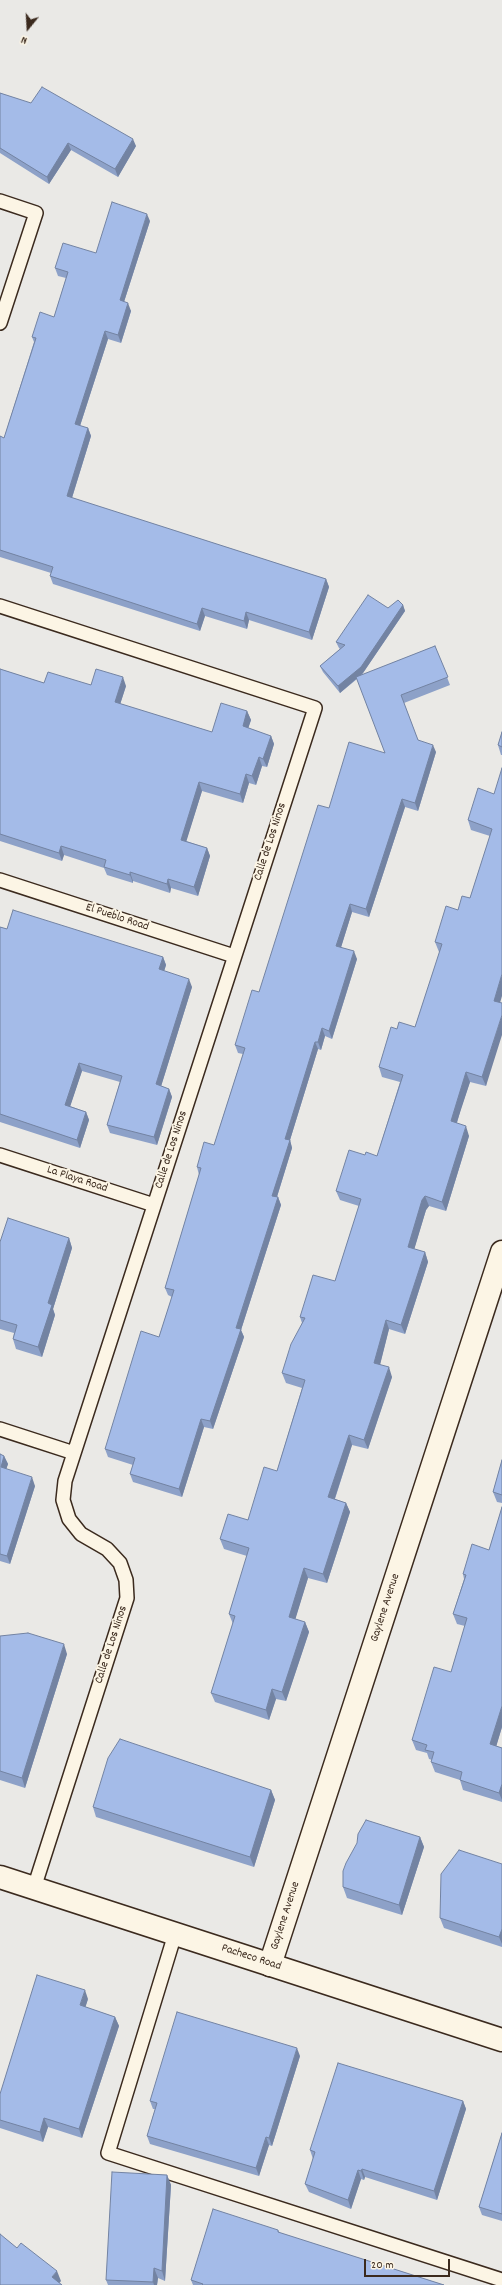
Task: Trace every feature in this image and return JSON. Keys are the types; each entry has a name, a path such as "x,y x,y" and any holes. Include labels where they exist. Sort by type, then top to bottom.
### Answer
{"street":[{"name":"Gaylene Avenue","path":"270,1965 502,1252"},
{"name":"Pacheco Road","path":"0,1877 502,2040"}],"lane":[{"path":"0,201 36,213 0,323"},
{"name":"Calle de Los Ninos","path":"0,606 315,708 65,1481 63,1500 70,1519 81,1534 107,1550 120,1563 126,1580 127,1598 34,1888"},
{"name":"El Pueblo Road","path":"0,880 234,956"},
{"name":"La Playa Road","path":"0,1155 154,1205"},
{"path":"0,1429 74,1453"},
{"path":"175,1934 108,2153 502,2280"}],"building":[{"path":"42,87 133,139 115,169 68,143 47,177 0,148 0,93 31,103"},
{"path":"112,202 147,214 120,300 128,303 118,335 105,331 75,424 88,428 67,496 326,579 309,632 246,612 244,621 202,608 197,624 50,576 53,567 0,550 0,436 4,438 36,338 32,337 40,312 54,317 68,272 55,268 63,243 96,253"},
{"path":"368,595 388,608 398,600 403,605 361,667 338,686 320,666 345,645 336,642"},
{"path":"435,646 448,677 401,695 418,740 433,745 415,803 402,799 366,909 350,904 336,946 354,951 329,1031 322,1028 318,1042 315,1042 285,1139 290,1140 272,1196 278,1197 236,1328 241,1329 210,1421 201,1419 179,1489 130,1474 135,1458 105,1449 141,1331 159,1337 174,1290 165,1288 201,1168 197,1167 204,1142 214,1145 245,1048 235,1045 252,990 259,992 318,805 329,808 349,742 385,753 356,677"},
{"path":"0,669 44,683 48,672 91,685 96,669 123,677 115,702 212,732 221,703 247,711 243,726 271,736 263,759 259,757 252,776 246,774 240,794 199,782 181,840 207,848 194,887 168,879 167,884 130,872 130,875 104,867 106,860 61,846 59,853 0,834"},
{"path":"502,732 502,747 498,745"},
{"path":"502,768 502,974 494,1001 502,1003 502,1015 482,1077 466,1072 451,1121 466,1126 442,1202 425,1196 422,1200 408,1247 425,1252 401,1325 386,1320 374,1363 389,1367 364,1440 349,1435 328,1497 346,1503 323,1574 304,1568 289,1617 305,1622 282,1692 272,1689 266,1710 211,1693 235,1616 229,1614 249,1548 220,1539 228,1514 248,1520 264,1467 277,1471 305,1380 282,1373 291,1344 305,1318 300,1317 313,1275 335,1281 361,1199 336,1191 349,1150 365,1155 366,1152 377,1156 403,1075 379,1067 391,1027 397,1029 399,1022 415,1027 442,944 435,942 446,906 458,910 462,896 470,898 492,829 468,820 478,788 494,794"},
{"path":"13,910 163,957 159,969 189,979 156,1084 169,1089 154,1137 107,1125 122,1076 79,1063 65,1105 86,1112 77,1140 0,1114 0,927 7,929"},
{"path":"8,1218 69,1238 48,1303 52,1305 38,1347 13,1339 17,1325 0,1320 0,1242"},
{"path":"0,1454 4,1456 1,1467 32,1477 7,1556 0,1554"},
{"path":"502,1460 502,1495 493,1492"},
{"path":"502,1507 502,1706 490,1744 502,1748 502,1784 499,1793 460,1780 462,1772 431,1762 434,1752 425,1750 427,1745 412,1740 434,1667 451,1672 467,1618 453,1614 466,1575 463,1574 472,1544 489,1550"},
{"path":"28,1633 64,1644 22,1778 0,1771 0,1636"},
{"path":"120,1739 271,1790 250,1857 93,1807 108,1758"},
{"path":"366,1820 420,1837 399,1905 343,1887 343,1871 357,1843 358,1834"},
{"path":"459,1850 502,1864 502,1929 499,1937 440,1918 441,1874"},
{"path":"37,1975 85,1990 80,2005 115,2017 79,2129 44,2118 40,2132 0,2120 0,2094"},
{"path":"177,2012 297,2048 269,2138 266,2137 256,2168 147,2136 157,2103 150,2101"},
{"path":"338,2063 463,2101 434,2191 362,2169 361,2171 358,2170 348,2200 305,2184 315,2152 310,2150"},
{"path":"502,2133 502,2214 479,2207"},
{"path":"112,2172 167,2175 162,2271 154,2268 153,2282 106,2280"},
{"path":"213,2209 278,2230 278,2232 444,2285 202,2285 203,2284 191,2280"},
{"path":"0,2234 17,2248 21,2243 57,2271 52,2277 62,2285 0,2285"}]}
